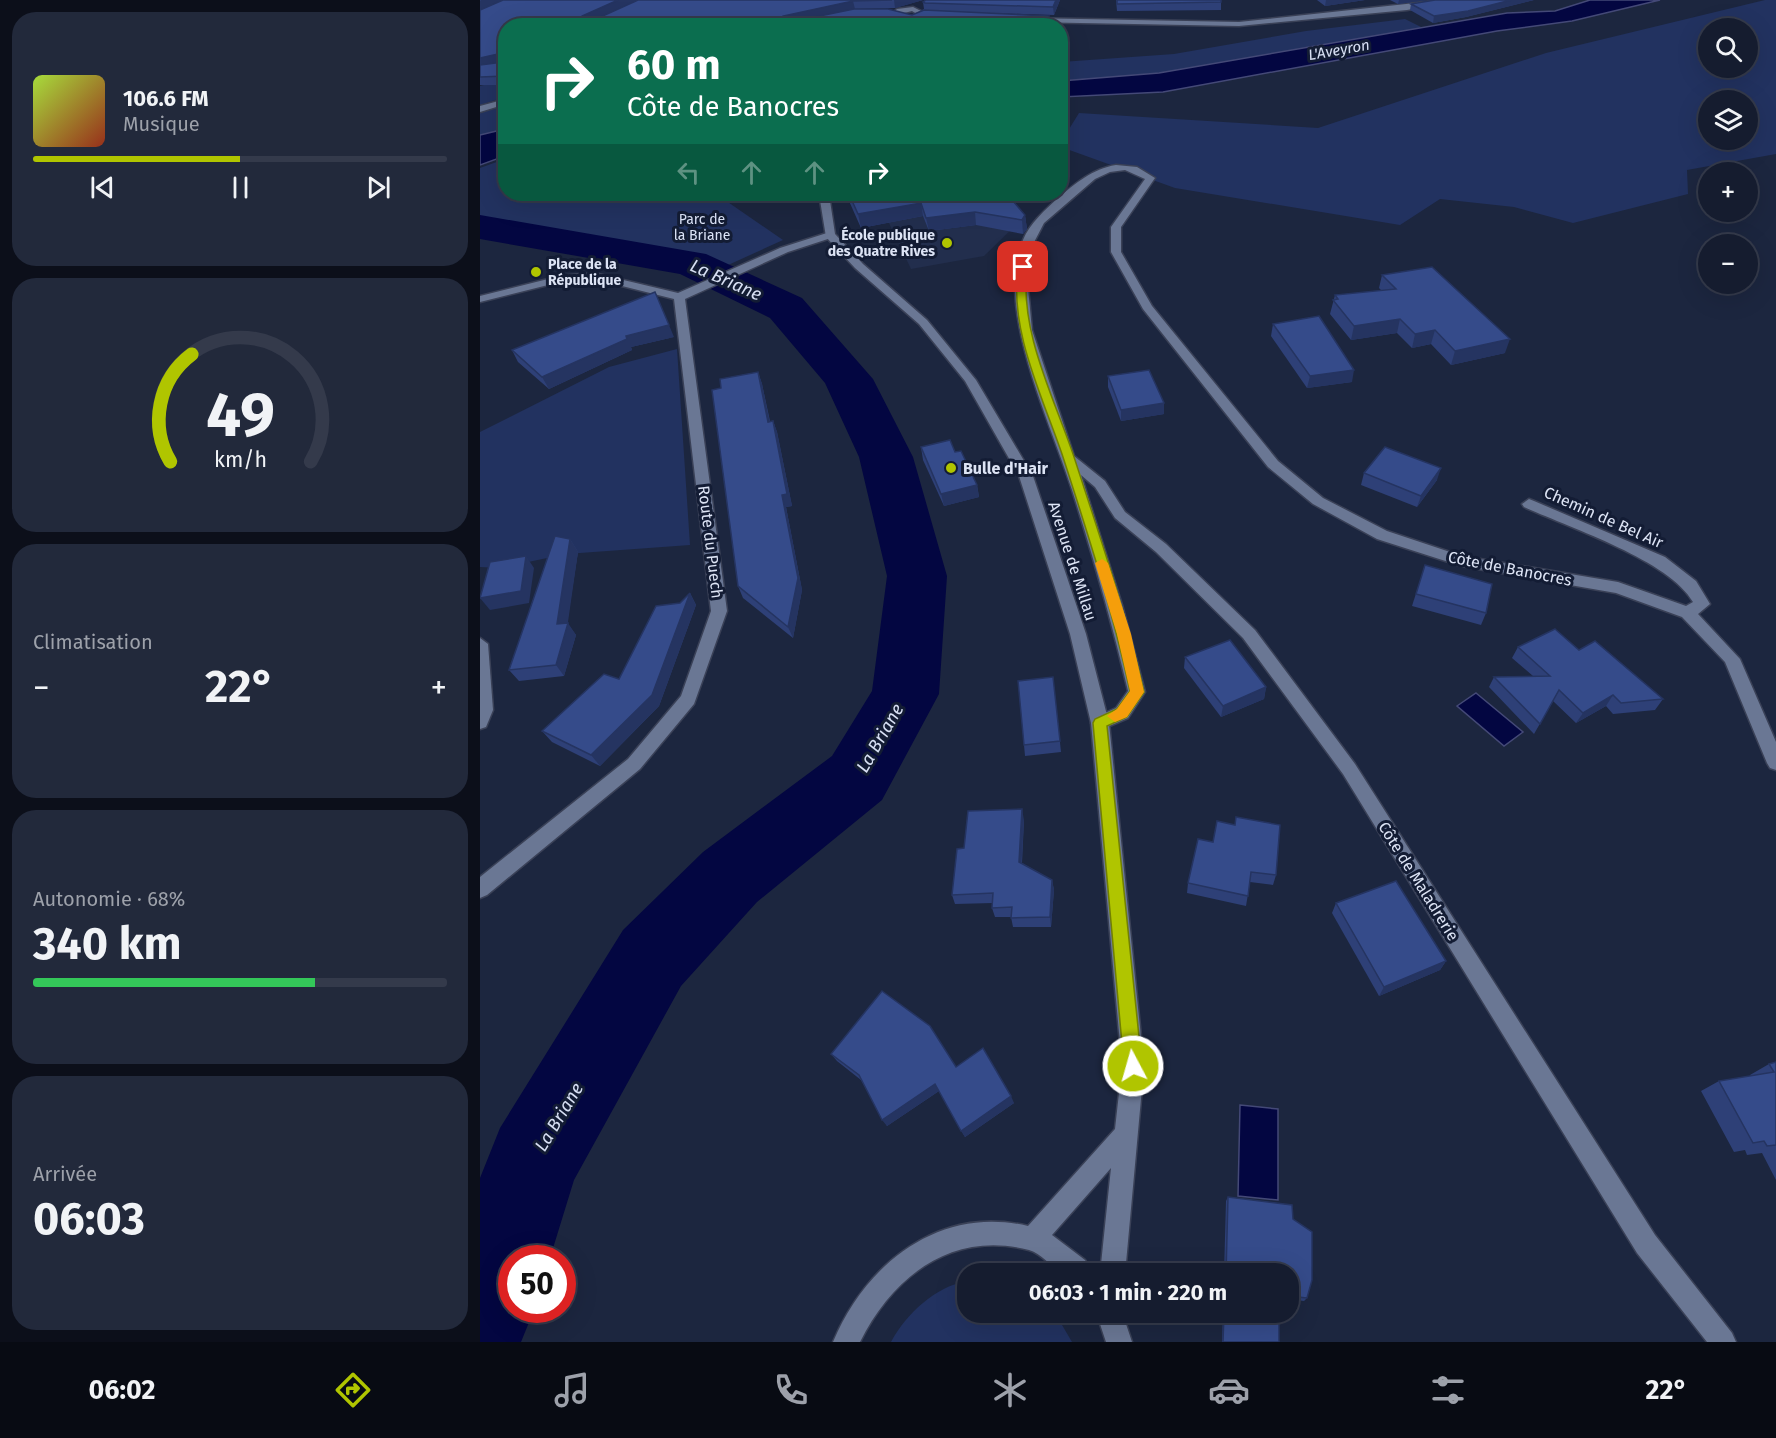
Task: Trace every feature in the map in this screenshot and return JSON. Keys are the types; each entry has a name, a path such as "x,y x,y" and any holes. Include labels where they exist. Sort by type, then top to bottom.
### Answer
{"street":[{"path":"1068,22 1237,24 1407,8 1456,0"},
{"path":"912,18 928,4"},
{"path":"896,17 919,12 934,15"},
{"path":"480,109 498,103"},
{"name":"Côte de Banocres","path":"1068,196 1096,172 1115,167 1141,171 1150,178 1140,196 1116,227 1116,252 1147,307 1214,392 1273,464 1318,501 1382,535 1461,561 1618,588 1688,613 1732,659 1776,763"},
{"path":"480,299 560,279 594,276 685,294 809,240 830,235 825,201"},
{"name":"Côte de Banocres","path":"1063,201 1041,220 1025,248 1020,287 1030,349 1069,458"},
{"name":"Avenue de Millau","path":"830,235 859,266 923,322 970,380 1026,476 1078,634 1100,723 1133,1066 1124,1136 1113,1263"},
{"name":"Route du Puech","path":"480,889 634,764 688,699 719,611 685,294"},
{"path":"1069,458 1124,634 1137,692 1122,713 1100,723"},
{"name":"Côte de Maladrerie","path":"1069,458 1100,484 1120,515 1161,548 1249,634 1349,769 1646,1244 1723,1342"},
{"name":"Chemin de Bel Air","path":"1529,504 1660,561 1691,585 1702,604 1688,613"},
{"path":"480,644 484,710 480,722"},
{"path":"1032,1239 1124,1136"},
{"path":"846,1342 856,1318 893,1272 938,1243 986,1232 1032,1239 1070,1263"},
{"path":"1113,1323 1119,1342"}],"shaded area":[{"name":"École publique des Quatre Rives","path":"878,201 905,201 1020,221 984,256 911,269"}],"green space":[{"path":"1765,0 1776,0 1776,154 1732,162 1698,162 1698,168 1687,170 1688,194 1573,223 1514,207 1440,199 1400,225 1175,188 1068,150 1068,131 1079,113 1318,128 1546,53"},
{"path":"1405,19 1425,29 1159,73 1068,80 1068,62 1174,54 1306,31"},
{"path":"498,81 498,99 480,105 480,86"},
{"path":"498,108 498,131 480,135 480,113"},
{"name":"Parc de la Briane","path":"498,162 498,201 726,201 783,240 726,266 480,224 480,168"},
{"path":"677,349 690,545 566,554 500,568 480,567 480,432 609,367"},
{"path":"957,1284 957,1323 1061,1323 1072,1342 891,1342 905,1321 923,1303"}],"water":[{"name":"L'Aveyron","path":"1590,0 1660,0 1572,21 1497,31 1163,92 1068,97 1068,80 1159,73 1507,13 1555,11"},
{"path":"498,131 498,159 480,165 480,135"},
{"path":"1476,693 1523,732 1504,746 1457,706"},
{"path":"1240,1105 1278,1109 1278,1200 1238,1196"}],"building":[{"path":"503,0 618,0 581,18 498,18 498,54 480,58 480,10"},
{"path":"638,0 892,0 853,1 783,16 783,18 598,18"},
{"path":"926,0 1056,0 1053,7 923,2"},
{"path":"1117,0 1221,0 1221,2 1117,4"},
{"path":"1435,0 1511,0 1468,11 1434,16 1411,4"},
{"path":"854,9 888,9 912,15 924,10 1049,16 1048,18 810,18"},
{"path":"498,63 498,76 480,77 480,65"},
{"path":"852,201 1013,201 1025,215 1022,220 975,212 926,218 921,203 858,214"},
{"path":"1432,267 1510,339 1455,351 1435,330 1415,334 1400,319 1354,326 1333,300 1338,299 1335,295 1396,289 1382,275"},
{"path":"655,292 669,325 626,336 627,339 542,377 512,350"},
{"path":"1319,316 1354,370 1310,376 1273,324"},
{"path":"1149,370 1164,403 1121,410 1108,376"},
{"path":"758,372 768,422 773,421 787,494 782,495 798,578 788,627 738,586 712,390 721,388 720,379"},
{"path":"950,440 955,452 961,451 977,485 941,494 921,447"},
{"path":"1385,447 1441,468 1421,496 1364,473"},
{"path":"555,536 570,539 557,624 568,623 556,665 509,670"},
{"path":"526,556 521,591 480,598 490,562"},
{"path":"1425,565 1492,584 1486,613 1416,594"},
{"path":"690,593 652,695 591,755 542,731 604,674 619,679 656,606 680,603"},
{"path":"1555,629 1579,650 1595,641 1663,699 1621,703 1613,695 1583,713 1559,690 1540,724 1494,677 1550,676 1518,647"},
{"path":"1230,640 1266,687 1223,706 1185,657"},
{"path":"1053,677 1060,741 1024,745 1018,681"},
{"path":"1022,809 1019,862 1052,880 1050,917 1011,918 1012,907 992,908 993,893 952,895 957,849 964,848 968,811"},
{"path":"1236,817 1280,825 1276,875 1251,872 1248,896 1188,883 1198,839 1213,842 1217,821 1235,825"},
{"path":"1396,881 1446,961 1384,987 1336,903"},
{"path":"882,991 930,1026 956,1067 983,1048 1011,1096 961,1131 935,1084 882,1120 859,1075 831,1054"},
{"path":"1776,1062 1776,1145 1767,1146 1764,1141 1753,1143 1719,1081 1774,1072 1769,1064"},
{"path":"1228,1197 1292,1205 1293,1219 1312,1232 1312,1280 1307,1298 1299,1297 1299,1263 1226,1263"},
{"path":"1224,1323 1279,1323 1279,1342 1223,1342"}],"waterway":[{"name":"La Briane","path":"480,227 691,263 786,308 848,379 886,457 917,576 905,694 857,778 730,877 652,958 533,1161 480,1318"}],"slow traffic":[{"path":"1102,563 1124,634 1137,692 1122,713 1115,716"}],"place":[{"name":"École publique des Quatre Rives","path":"947,243"},
{"name":"Place de la République","path":"536,272"},
{"name":"Bulle d'Hair","path":"951,468"}],"route":[{"path":"1023,267 1020,287 1030,349 1069,458 1124,634 1137,692 1122,713 1100,723 1133,1066"}]}
